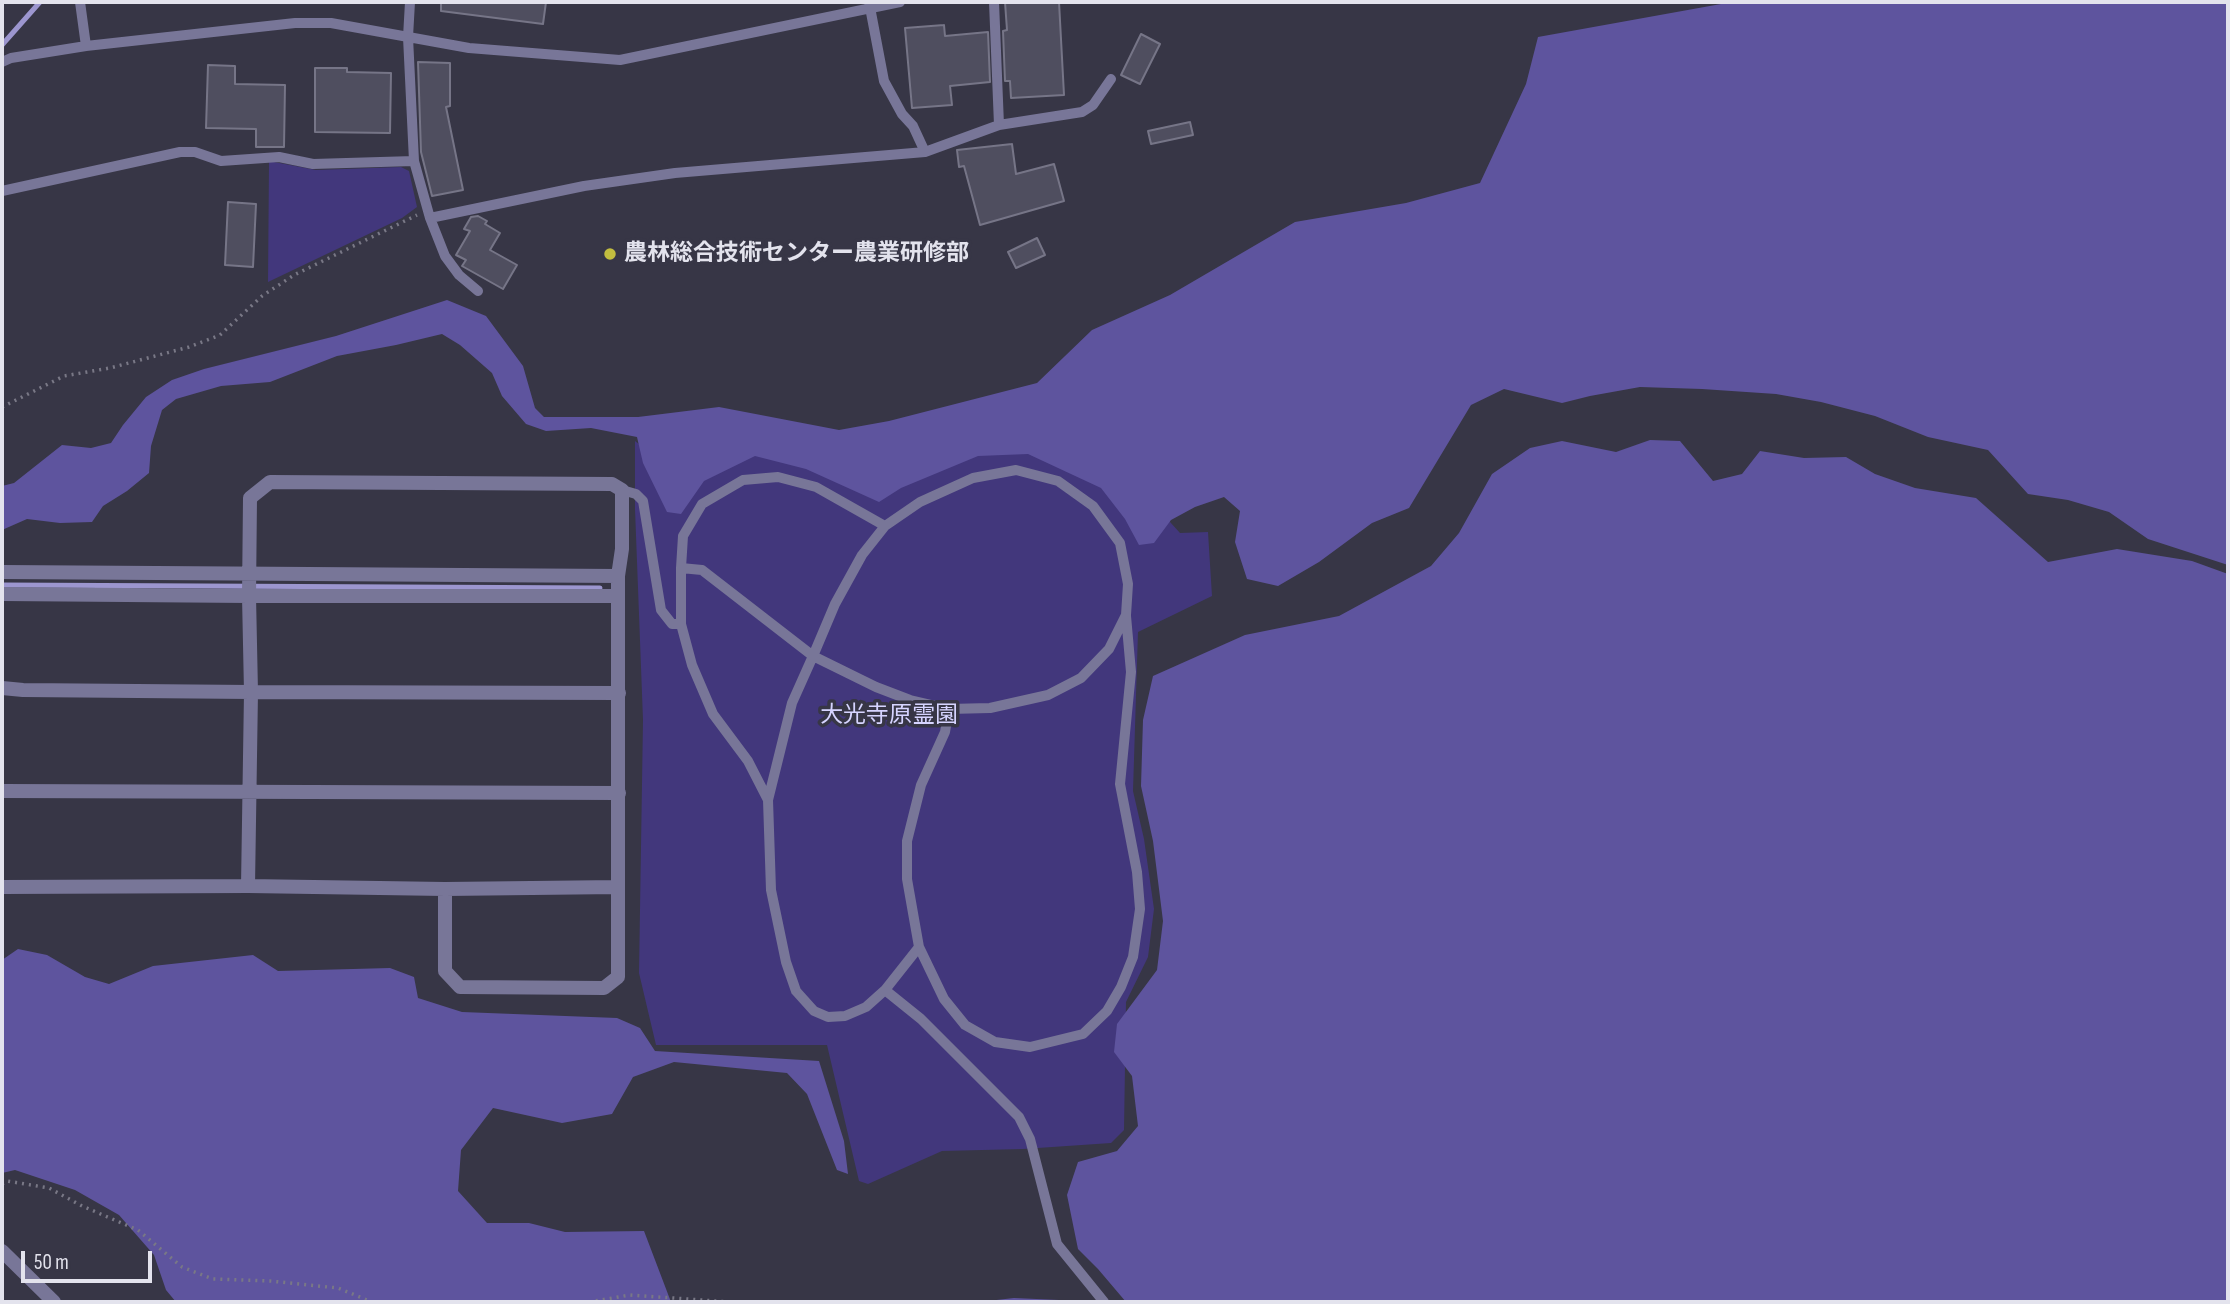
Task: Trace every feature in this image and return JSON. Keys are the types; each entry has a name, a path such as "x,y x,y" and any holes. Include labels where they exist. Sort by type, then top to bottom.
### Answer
{"street":[{"path":"248,886 250,498 270,482 612,484 622,490 622,549 618,576 618,977 604,988 460,987 445,971 445,889"},
{"path":"2,572 618,576"},
{"path":"2,594 618,596"},
{"path":"2,688 619,693"},
{"path":"2,791 619,793"},
{"path":"2,887 618,887"},
{"path":"2,1251 54,1302"}],"lane":[{"path":"80,2 86,47"},
{"path":"410,2 408,37 414,161 428,215 445,256 459,275 478,290"},
{"path":"2,62 11,58 86,47 295,23 331,23 469,48 620,60 870,5 900,2"},
{"path":"994,2 999,125"},
{"path":"870,5 884,81 902,114 913,127 925,152"},
{"path":"428,215 584,186 662,175 925,152 999,125 1082,112 1093,105 1111,79"},
{"path":"2,191 180,152 195,152 221,160 279,157 313,164 414,161"},
{"path":"919,947 885,990 866,1007 845,1016 828,1017 814,1011 796,991 786,962 771,890 768,800 792,704 835,604 862,555 885,526 919,502 973,478 1016,470 1058,481 1093,506 1120,543 1128,584 1126,615 1131,672 1119,784 1137,872 1140,909 1133,957 1121,987 1107,1010 1083,1034 1030,1046 995,1042 965,1025 944,999 919,947 907,879 907,841 921,785 945,732 949,709"},
{"path":"768,800 748,761 713,713 692,665 681,624 683,536 702,504 743,480 778,477 816,488 885,526"},
{"path":"622,490 636,494 643,501 661,610 672,624 681,624"},
{"path":"681,568 702,570 813,656 876,687 910,700 949,709 990,708 1048,695 1081,678 1109,649 1126,615"},
{"path":"885,990 921,1019 1019,1116 1030,1139 1057,1244 1104,1302"}],"path":[{"path":"2,407 64,376 110,368 189,347 220,335 262,296 294,275 408,218 428,215"},
{"path":"2,1184 7,1181 49,1188 82,1206 138,1230 182,1268 213,1279 338,1288 372,1302"},
{"path":"589,1302 630,1296 730,1302"}],"green space":[{"path":"269,161 316,170 401,167 409,171 417,207 402,218 268,282"},
{"name":"大光寺原霊園","path":"1076,418 1180,533 1208,532 1212,596 1138,632 1133,791 1144,839 1154,909 1148,957 1126,1002 1124,1130 1111,1143 942,1151 868,1184 859,1181 827,1045 656,1045 639,973 643,720 635,441 679,475 765,449"}],"shaded area":[{"path":"1732,2 2228,2 2228,565 2148,539 2109,512 2068,500 2028,494 1988,450 1928,437 1875,416 1821,402 1776,394 1702,389 1640,387 1562,403 1504,389 1471,405 1409,508 1372,523 1319,562 1278,586 1247,579 1235,542 1240,511 1224,497 1195,507 1171,520 1154,543 1139,545 1125,519 1101,488 1028,454 978,456 901,488 879,502 806,469 755,456 704,481 681,514 667,512 643,463 637,437 591,428 546,431 526,424 502,396 492,373 460,345 442,334 337,356 270,382 221,386 176,399 162,410 151,446 149,473 103,506 92,522 60,523 27,519 2,530 2,486 14,483 62,445 91,448 111,443 146,397 172,380 204,369 336,336 447,300 486,316 523,366 535,408 544,417 638,417 719,407 839,430 889,421 1037,383 1092,330 1170,295 1295,222 1406,203 1480,183 1526,84 1538,37"},
{"path":"1650,440 1680,441 1713,481 1742,474 1760,451 1804,458 1846,457 1875,474 1915,488 1976,498 2048,562 2117,549 2192,561 2228,574 2228,1302 1126,1302 1078,1249 1067,1195 1078,1162 1117,1151 1138,1126 1132,1076 1114,1052 1117,1024 1157,970 1163,921 1153,841 1141,786 1143,720 1153,676 1245,635 1339,616 1431,566 1459,533 1492,474 1530,448 1562,441 1616,452"},
{"path":"18,949 47,955 85,977 109,984 153,966 253,955 278,971 390,968 414,977 418,998 462,1012 617,1018 640,1028 655,1051 819,1061 844,1141 848,1174 837,1170 807,1094 787,1073 674,1062 633,1077 612,1114 562,1123 493,1108 461,1150 458,1191 487,1223 529,1223 565,1232 644,1231 671,1302 176,1302 166,1290 154,1255 119,1215 75,1190 15,1170 2,1173 2,960"},
{"path":"1014,1298 1059,1300 1062,1302 979,1302"}],"building":[{"path":"441,2 546,2 543,24 441,11"},
{"path":"1005,2 1059,2 1064,95 1011,98 1010,81 1005,81"},
{"path":"944,25 945,36 988,32 990,82 950,86 952,105 912,108 905,28"},
{"path":"1141,34 1160,44 1140,84 1121,75"},
{"path":"418,62 450,63 450,106 446,107 463,190 432,196 421,152"},
{"path":"208,65 235,66 235,84 285,85 284,147 256,147 256,129 206,128"},
{"path":"315,68 347,68 347,72 391,73 390,133 315,132"},
{"path":"1190,122 1193,135 1151,144 1148,131"},
{"path":"1012,144 1016,174 1054,164 1064,201 980,225 964,166 959,167 957,150"},
{"path":"228,202 256,204 253,267 225,265"},
{"path":"478,216 500,233 490,250 517,265 503,289 462,266 466,260 456,255 470,231 464,229 471,217"},
{"path":"1037,238 1045,255 1016,268 1008,252"}],"waterway":[{"path":"2,45 40,2"},
{"path":"2,585 600,588"}],"place":[{"name":"農林総合技術センター農業研修部","path":"610,254"}]}
